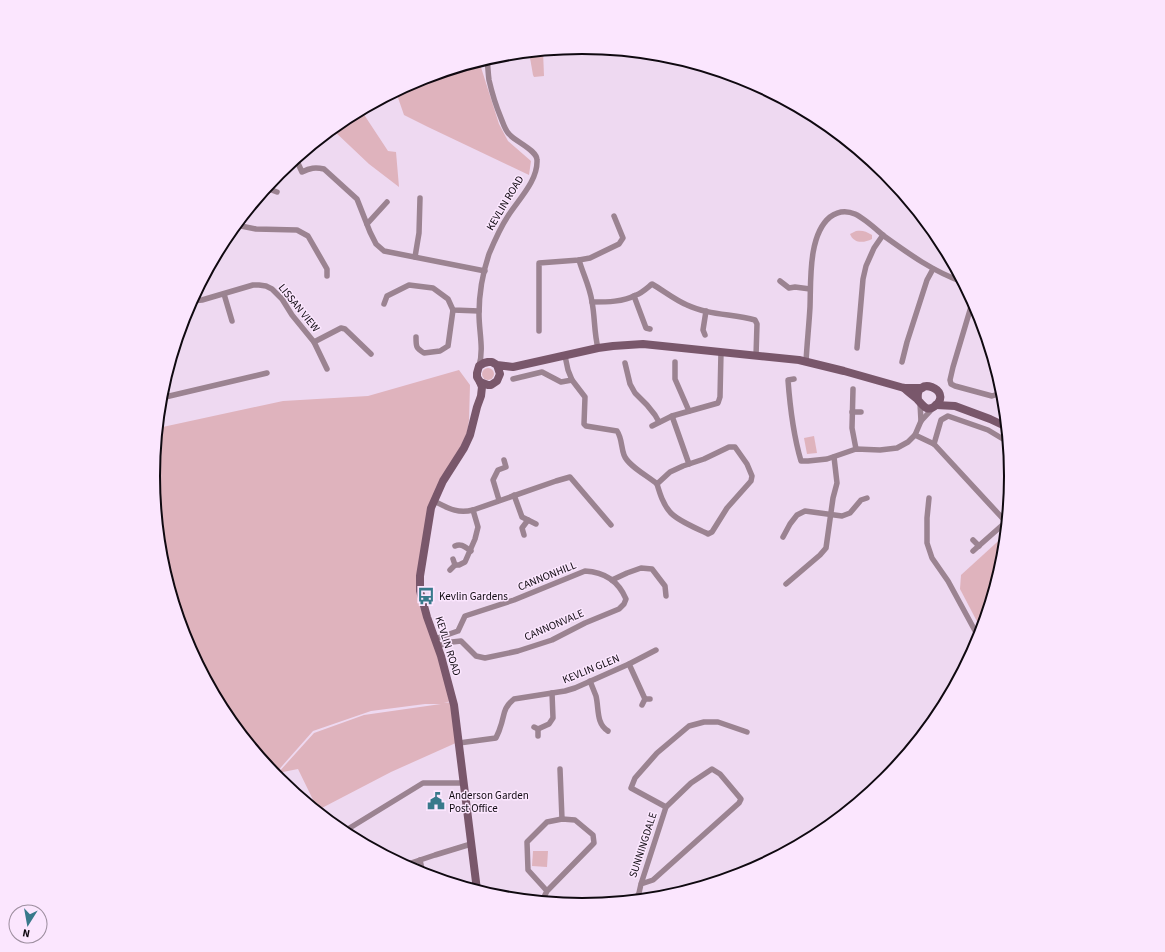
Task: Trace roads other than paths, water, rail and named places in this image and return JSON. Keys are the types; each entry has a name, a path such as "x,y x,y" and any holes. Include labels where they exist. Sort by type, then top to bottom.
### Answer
{"street":[{"name":"KEVLIN ROAD","path":"479,366 481,351 479,311 489,255 508,216 525,193 534,175 537,162 536,156 532,151 519,143 508,133 492,93 487,65"},
{"path":"298,164 302,172 310,168 317,167 324,169 357,198 376,244 384,251 485,271"},
{"path":"272,190 277,192"},
{"path":"415,257 419,233 420,198"},
{"path":"367,224 387,202"},
{"path":"806,362 812,261 816,238 826,220 834,214 843,211 856,214 897,246 934,269 956,280"},
{"path":"539,331 539,263 590,258 619,244 623,238 614,216"},
{"path":"243,226 256,229 296,230 308,236 327,269 328,276"},
{"path":"857,348 864,273 874,248 883,235"},
{"path":"579,260 589,285 595,336 598,348"},
{"path":"902,362 927,280 934,269"},
{"path":"780,281 789,288 795,287 810,289"},
{"path":"592,302 613,302 638,295 652,284 688,306 706,311 742,316 755,320 757,324 756,356"},
{"name":"LISSAN VIEW","path":"200,299 253,285 266,286 272,289 282,299 292,315 314,342 327,369"},
{"path":"384,304 387,296 409,285 433,288 448,299 453,310 448,346 440,351 424,353 417,348 416,337"},
{"path":"224,294 232,321"},
{"path":"634,296 646,328 650,329"},
{"path":"453,310 479,311"},
{"path":"970,310 953,367 950,380 951,384 992,396 996,395"},
{"path":"705,335 703,330 706,311"},
{"path":"314,342 341,328 345,329 371,354"},
{"path":"497,366 513,367 598,348 643,344 806,362 904,388 922,388 930,386 955,406"},
{"name":"KEVLIN ROAD","path":"481,351 488,362"},
{"path":"652,426 688,410 718,403 720,397 721,352"},
{"path":"565,356 572,380 585,397 584,424 586,426 617,431 620,435 624,456 629,463 657,484 662,500 670,513 692,527 708,534 712,532 727,508 750,481 752,476 747,464 735,447 729,447 704,459 670,472 657,484"},
{"path":"500,376 497,366 492,362 484,363 479,366 477,377 480,382 491,385 497,381 500,376 513,367"},
{"path":"675,362 675,379 688,410"},
{"path":"625,363 630,384 635,393 647,405 659,422"},
{"path":"513,379 542,372 561,382 572,380"},
{"path":"169,396 267,373"},
{"path":"794,379 788,380 791,413 796,443 801,461 821,460 856,449 880,450 897,448 908,442 915,435 921,421 940,399 939,392"},
{"name":"KEVLIN ROAD","path":"476,885 453,699 420,591 420,576 429,520 434,501 443,481 464,448 470,435 481,396 482,388 480,382"},
{"name":"KEVLIN ROAD","path":"481,396 491,385"},
{"path":"904,388 925,408 934,406 955,406 1001,424"},
{"path":"921,421 918,393 922,388"},
{"path":"853,389 852,428 856,449"},
{"path":"852,412 861,412"},
{"path":"672,416 689,464"},
{"path":"934,444 941,420 948,416 988,430 1003,439"},
{"path":"915,435 934,444 1003,516"},
{"path":"786,584 826,548 833,498 837,483 834,457"},
{"path":"499,500 493,480 498,470 506,467 504,460"},
{"path":"434,501 456,511 465,512 570,477 611,525"},
{"path":"514,495 522,516 536,524"},
{"path":"783,537 797,515 804,511 842,516 850,513 861,500 867,498"},
{"path":"929,498 927,543 932,558 948,581 975,629"},
{"path":"450,570 454,562 459,565 465,562 476,539 478,527 473,510"},
{"path":"524,535 522,528 528,520"},
{"path":"973,551 1002,526"},
{"path":"973,540 979,546"},
{"path":"455,546 458,544 462,545 471,551"},
{"path":"612,580 641,568 652,569 664,586 666,596"},
{"name":"CANNONHILL","path":"436,643 458,632 465,616 514,600 585,571 596,572 617,582 624,594"},
{"name":"CANNONVALE","path":"436,643 461,641 476,656 485,658 518,651 552,640 585,623 618,609 626,602 624,594"},
{"name":"KEVLIN GLEN","path":"459,743 496,738 501,728 503,713 508,704 514,699 575,688 629,664 656,650"},
{"path":"629,664 646,701"},
{"path":"590,681 596,697 604,730"},
{"path":"538,736 536,728 548,724 553,718 552,693"},
{"path":"666,807 631,788 635,778 657,753 689,726 699,723 718,722 747,732"},
{"path":"560,769 562,819"},
{"name":"SUNNINGDALE","path":"638,894 641,884 666,807 691,783 712,769 720,774 740,799 739,803 653,880 641,884"},
{"path":"350,828 423,783 464,783"},
{"path":"545,896 547,891 594,843 593,835 575,820 562,819 547,822 527,842 528,870 547,891"},
{"path":"413,862 471,844"},
{"path":"420,860 421,866"}],"place":[{"name":"Kevlin Gardens","path":"426,596"},
{"name":"Anderson Garden Post Office","path":"436,801"}]}
